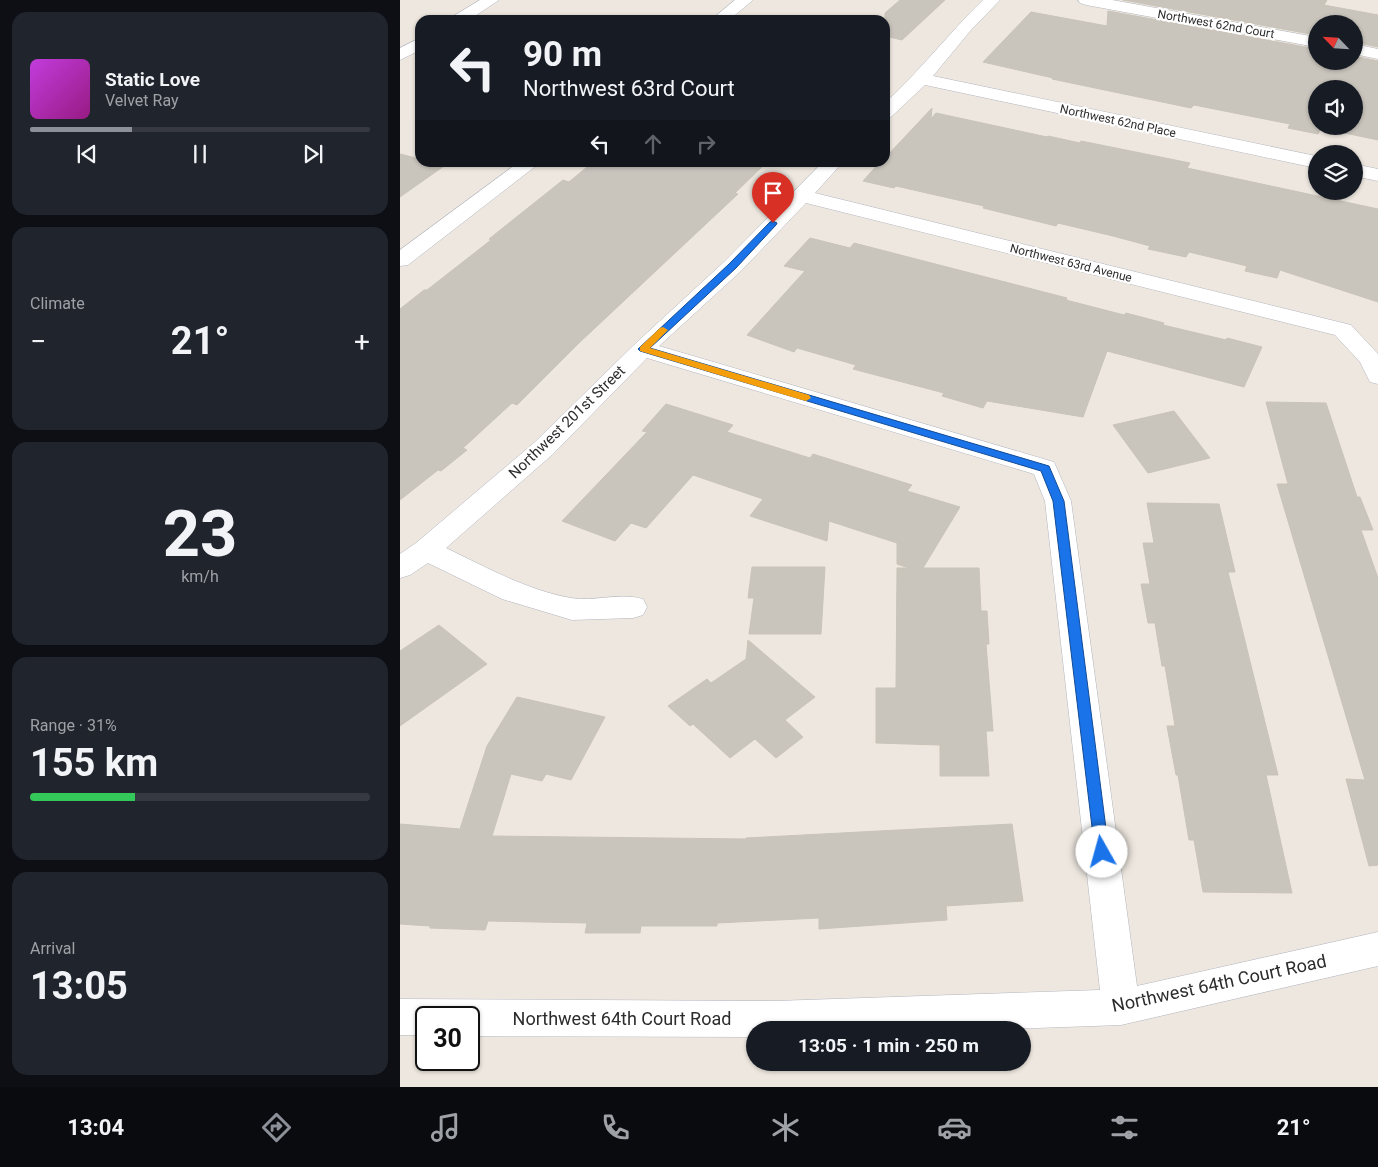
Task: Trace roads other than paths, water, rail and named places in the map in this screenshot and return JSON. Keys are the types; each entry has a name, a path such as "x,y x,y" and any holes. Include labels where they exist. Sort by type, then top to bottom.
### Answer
{"street":[{"path":"466,15 491,0"},
{"path":"726,15 746,0"},
{"path":"890,108 921,79 965,27 992,0"},
{"name":"Northwest 62nd Court","path":"1086,0 1308,41"},
{"path":"400,55 415,46"},
{"path":"1363,51 1378,54"},
{"name":"Northwest 62nd Place","path":"921,79 1308,160"},
{"path":"400,260 525,167"},
{"name":"Northwest 201st Street","path":"400,568 426,550 544,448 643,349 733,266 829,167"},
{"path":"1363,172 1378,175"},
{"name":"Northwest 63rd Avenue","path":"800,195 1343,330 1371,360 1378,377"},
{"path":"643,349 1045,468 1058,501 1121,1007"},
{"path":"426,550 512,592 572,609 633,607"},
{"name":"Northwest 64th Court Road","path":"400,1017 775,1019 1121,1007 1378,950"}]}
